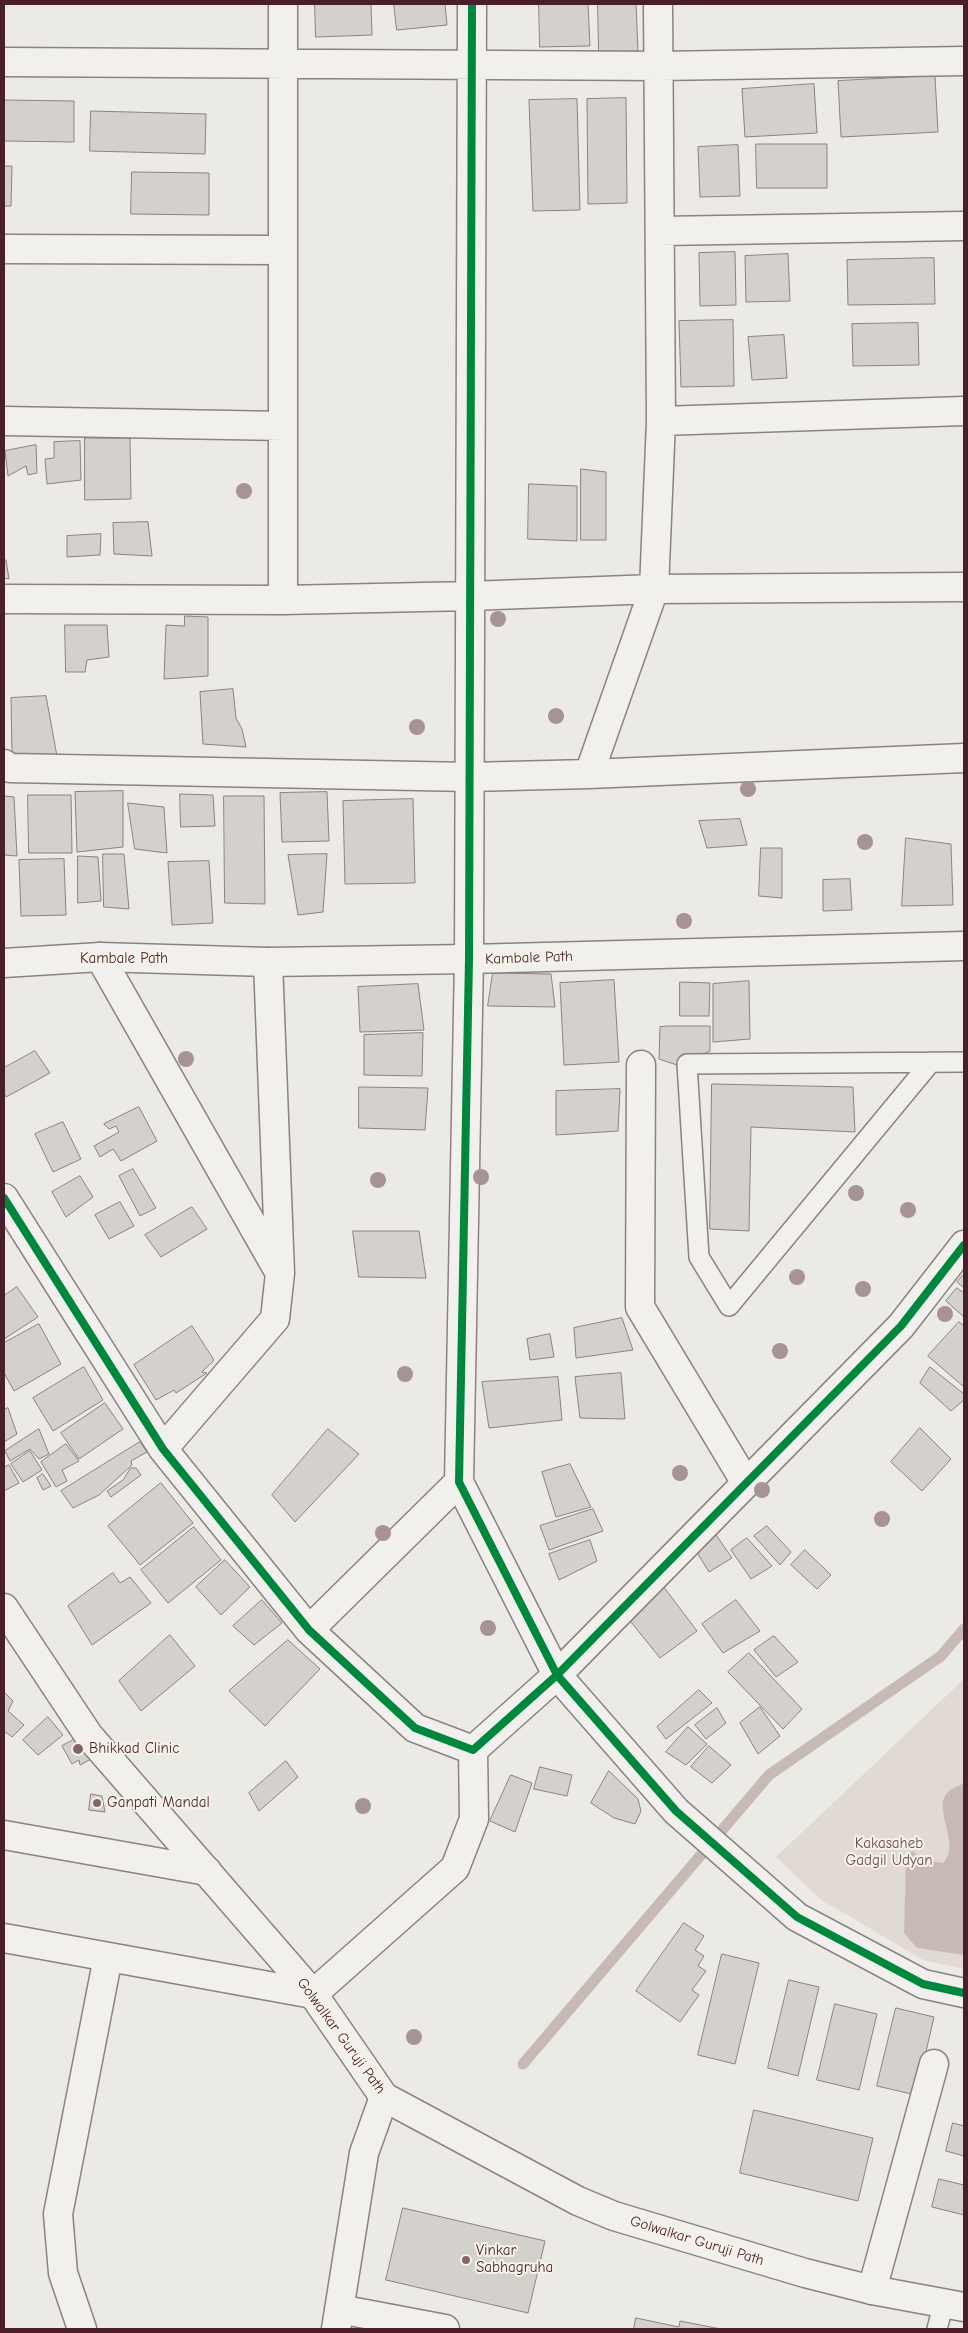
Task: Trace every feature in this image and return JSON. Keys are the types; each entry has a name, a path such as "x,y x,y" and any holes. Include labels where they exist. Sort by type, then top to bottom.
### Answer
{"street":[{"path":"283,4 283,600"},
{"path":"472,4 469,959 459,1482 557,1675 676,1811 797,1917 923,1984 964,1993"},
{"path":"589,774 654,589 661,421 660,66 658,4"},
{"path":"4,62 660,66 964,61"},
{"path":"661,231 964,226"},
{"path":"4,249 283,250"},
{"path":"661,421 964,411"},
{"path":"4,421 283,426"},
{"path":"4,599 283,600 470,596 654,589 964,587"},
{"path":"4,764 10,768 469,777 589,774 964,758"},
{"name":"Kambale Path","path":"4,963 100,956 268,962 469,959 964,944"},
{"path":"100,956 280,1273"},
{"path":"163,1450 275,1319 280,1273 268,962"},
{"path":"642,1064 640,1307 746,1483"},
{"path":"4,1198 163,1450 309,1630 415,1728 473,1750"},
{"path":"4,1938 314,1994 455,1868 474,1819 473,1750 557,1675 901,1326 964,1245"},
{"path":"309,1630 459,1482"},
{"name":"Golwalkar Guruji Path","path":"4,1608 89,1736 314,1994 384,2097 578,2201 614,2216 805,2273 872,2290 954,2305"},
{"path":"4,1835 207,1871"},
{"path":"82,2329 63,2273 58,2214 108,1957"},
{"path":"872,2290 934,2064"},
{"path":"384,2097 364,2153 337,2319 445,2329"}],"lane":[{"path":"930,1062 729,1306 699,1257 687,1064 930,1062 964,1062"},
{"path":"937,2329 954,2305"}],"green space":[{"name":"Kakasaheb Gadgil Udyan","path":"964,1679 964,1969 923,1960 820,1899 776,1857"}],"shaded area":[{"path":"964,1783 964,1955 917,1948 904,1933 906,1859 912,1851 924,1860 944,1863 949,1853 950,1845 943,1813 944,1799 949,1791"}],"building":[{"path":"315,4 371,4 372,35 316,37"},
{"path":"394,4 445,4 447,25 397,30"},
{"path":"539,4 588,4 590,46 540,47"},
{"path":"598,4 636,4 638,51 599,52"},
{"path":"935,76 938,132 841,137 838,81"},
{"path":"814,84 817,133 745,137 742,89"},
{"path":"626,98 627,203 588,204 587,99"},
{"path":"577,99 580,210 533,211 529,100"},
{"path":"4,100 74,101 74,142 4,141"},
{"path":"91,111 206,114 205,154 90,151"},
{"path":"756,144 827,144 827,188 757,188"},
{"path":"738,145 740,196 700,197 698,147"},
{"path":"4,166 12,166 11,206 4,206"},
{"path":"132,172 209,173 209,215 131,214"},
{"path":"735,252 736,305 700,306 699,253"},
{"path":"788,254 790,301 746,302 745,256"},
{"path":"934,258 935,304 848,305 847,260"},
{"path":"733,320 734,386 681,387 679,321"},
{"path":"918,323 919,365 853,366 852,324"},
{"path":"784,335 787,378 752,380 748,337"},
{"path":"85,438 130,438 131,499 85,500"},
{"path":"80,441 81,480 47,484 45,459 54,458 54,442"},
{"path":"36,445 37,473 28,475 26,466 8,476 5,451"},
{"path":"581,469 606,472 606,540 581,540"},
{"path":"529,484 577,486 577,541 528,539"},
{"path":"148,522 152,556 114,554 113,523"},
{"path":"101,534 100,555 67,557 67,536"},
{"path":"4,560 6,560 9,579 4,578"},
{"path":"185,616 208,617 208,676 164,679 166,625 184,626"},
{"path":"65,625 107,625 109,657 87,660 85,672 66,672"},
{"path":"233,689 236,718 242,729 246,747 203,744 200,692"},
{"path":"46,696 57,756 12,755 11,698"},
{"path":"123,791 123,847 77,852 75,792"},
{"path":"327,792 329,841 282,842 280,793"},
{"path":"180,794 213,795 215,826 181,827"},
{"path":"28,795 71,795 72,853 29,853"},
{"path":"4,796 14,797 17,856 4,855"},
{"path":"224,796 264,796 265,904 225,903"},
{"path":"413,799 415,883 345,884 343,801"},
{"path":"128,803 164,807 167,853 135,849"},
{"path":"740,819 747,845 707,848 699,821"},
{"path":"906,838 951,844 953,905 902,906"},
{"path":"761,848 782,848 782,898 759,896"},
{"path":"103,854 124,854 129,909 104,907"},
{"path":"327,854 323,912 298,915 288,855"},
{"path":"78,856 98,857 101,901 78,903"},
{"path":"64,859 66,915 21,916 19,860"},
{"path":"209,861 213,923 172,925 168,862"},
{"path":"850,879 852,910 823,911 823,880"},
{"path":"493,973 551,974 555,1007 488,1006"},
{"path":"614,980 619,1062 564,1065 560,983"},
{"path":"749,981 750,1039 713,1042 713,984"},
{"path":"680,982 710,983 709,1016 680,1016"},
{"path":"418,984 424,1030 360,1032 358,987"},
{"path":"710,1026 710,1051 677,1065 659,1059 660,1027"},
{"path":"423,1033 422,1076 364,1075 364,1035"},
{"path":"35,1051 50,1073 6,1097 4,1093 4,1068"},
{"path":"712,1084 853,1087 855,1132 751,1127 749,1231 710,1229"},
{"path":"359,1087 428,1088 425,1130 359,1128"},
{"path":"620,1089 618,1131 556,1135 556,1091"},
{"path":"139,1107 157,1141 121,1161 113,1149 100,1157 94,1146 119,1132 116,1126 109,1129 104,1124"},
{"path":"63,1122 81,1159 53,1172 35,1134"},
{"path":"133,1169 156,1208 140,1216 119,1176"},
{"path":"80,1176 93,1197 66,1217 52,1192"},
{"path":"120,1202 134,1226 109,1239 95,1215"},
{"path":"192,1207 207,1229 161,1257 145,1235"},
{"path":"353,1231 419,1231 426,1278 359,1277"},
{"path":"964,1274 964,1288 957,1282"},
{"path":"17,1287 38,1317 4,1339 4,1296"},
{"path":"957,1288 964,1293 964,1317 946,1301"},
{"path":"622,1318 633,1350 576,1358 574,1328"},
{"path":"959,1322 964,1326 964,1387 928,1356"},
{"path":"39,1324 61,1364 14,1391 4,1373 4,1343"},
{"path":"192,1326 214,1360 202,1372 207,1373 176,1393 174,1390 156,1400 134,1365"},
{"path":"550,1334 554,1357 530,1360 527,1339"},
{"path":"84,1367 103,1400 53,1431 33,1398"},
{"path":"930,1367 964,1394 964,1400 951,1411 920,1383"},
{"path":"621,1373 625,1419 580,1418 575,1377"},
{"path":"558,1377 562,1420 489,1428 482,1382"},
{"path":"105,1403 123,1429 79,1459 61,1433"},
{"path":"8,1408 17,1434 4,1442 4,1410"},
{"path":"920,1428 951,1459 922,1491 891,1462"},
{"path":"39,1429 49,1454 39,1459 30,1449 10,1461 5,1451"},
{"path":"328,1429 359,1454 295,1522 272,1495"},
{"path":"140,1442 147,1452 131,1461 132,1465 99,1495 73,1508 61,1491"},
{"path":"66,1444 79,1461 62,1470 67,1481 56,1487 41,1462"},
{"path":"30,1451 42,1470 23,1482 11,1464"},
{"path":"570,1464 591,1507 556,1517 542,1472"},
{"path":"9,1465 19,1483 4,1491 4,1468"},
{"path":"131,1468 136,1468 141,1475 111,1497 107,1491 123,1480"},
{"path":"43,1474 51,1486 43,1490 37,1478"},
{"path":"161,1483 193,1523 140,1565 108,1526"},
{"path":"593,1509 603,1531 549,1550 540,1526"},
{"path":"767,1526 791,1552 780,1565 754,1536"},
{"path":"194,1527 221,1560 168,1603 141,1570"},
{"path":"716,1535 732,1558 709,1572 696,1551"},
{"path":"747,1538 772,1566 751,1579 731,1550"},
{"path":"590,1540 597,1561 559,1580 549,1554"},
{"path":"805,1550 831,1575 817,1589 791,1565"},
{"path":"225,1560 250,1587 221,1615 196,1587"},
{"path":"113,1573 120,1583 130,1577 151,1603 92,1645 68,1606"},
{"path":"663,1586 697,1631 660,1658 627,1617"},
{"path":"262,1600 282,1623 254,1645 233,1626"},
{"path":"736,1600 760,1631 723,1653 702,1624"},
{"path":"170,1635 195,1666 141,1711 119,1681"},
{"path":"774,1636 798,1662 776,1677 754,1650"},
{"path":"288,1640 320,1669 265,1726 229,1691"},
{"path":"749,1653 802,1709 783,1729 728,1672"},
{"path":"699,1690 712,1703 666,1739 657,1727"},
{"path":"4,1692 13,1701 8,1711 24,1725 12,1737 4,1731"},
{"path":"760,1707 780,1736 758,1754 740,1723"},
{"path":"717,1708 726,1723 706,1739 695,1725"},
{"path":"48,1717 63,1735 38,1755 23,1740"},
{"path":"688,1727 707,1744 686,1765 666,1752"},
{"name":"Bhikkad Clinic","path":"83,1735 93,1758 80,1765 79,1760 72,1764 62,1746"},
{"path":"709,1746 731,1765 712,1783 691,1767"},
{"path":"286,1761 298,1777 259,1811 249,1793"},
{"path":"540,1767 572,1775 567,1796 534,1789"},
{"path":"609,1771 638,1799 641,1811 635,1824 614,1818 591,1803"},
{"path":"511,1775 532,1783 515,1832 490,1821"},
{"name":"Ganpati Mandal","path":"91,1794 102,1796 105,1812 89,1810"},
{"path":"684,1923 704,1936 695,1950 704,1956 698,1966 706,1971 692,1990 699,1995 680,2022 636,1991"},
{"path":"722,1954 759,1963 735,2064 698,2055"},
{"path":"789,1980 819,1987 798,2076 768,2068"},
{"path":"835,2004 877,2014 859,2090 817,2080"},
{"path":"896,2008 934,2017 916,2095 877,2086"},
{"path":"754,2110 873,2138 858,2201 740,2173"},
{"path":"953,2123 964,2126 964,2156 946,2151"},
{"path":"939,2179 964,2185 964,2215 932,2207"},
{"name":"Vinkar Sabhagruha","path":"403,2208 545,2241 528,2313 386,2280"},
{"path":"636,2318 679,2327 680,2321 721,2329 634,2329"}],"waterway":[{"path":"523,2064 769,1775 941,1656 964,1629"}],"cycle path":[{"path":"472,4 469,959 459,1482 557,1675 676,1811 797,1917 923,1984 964,1993"},
{"path":"4,1198 163,1449 309,1630 415,1728 473,1750 557,1675 901,1326 964,1245"}],"place":[{"name":"Bhikkad Clinic","path":"78,1749"},
{"name":"Ganpati Mandal","path":"97,1803"},
{"name":"Vinkar Sabhagruha","path":"466,2260"}]}
